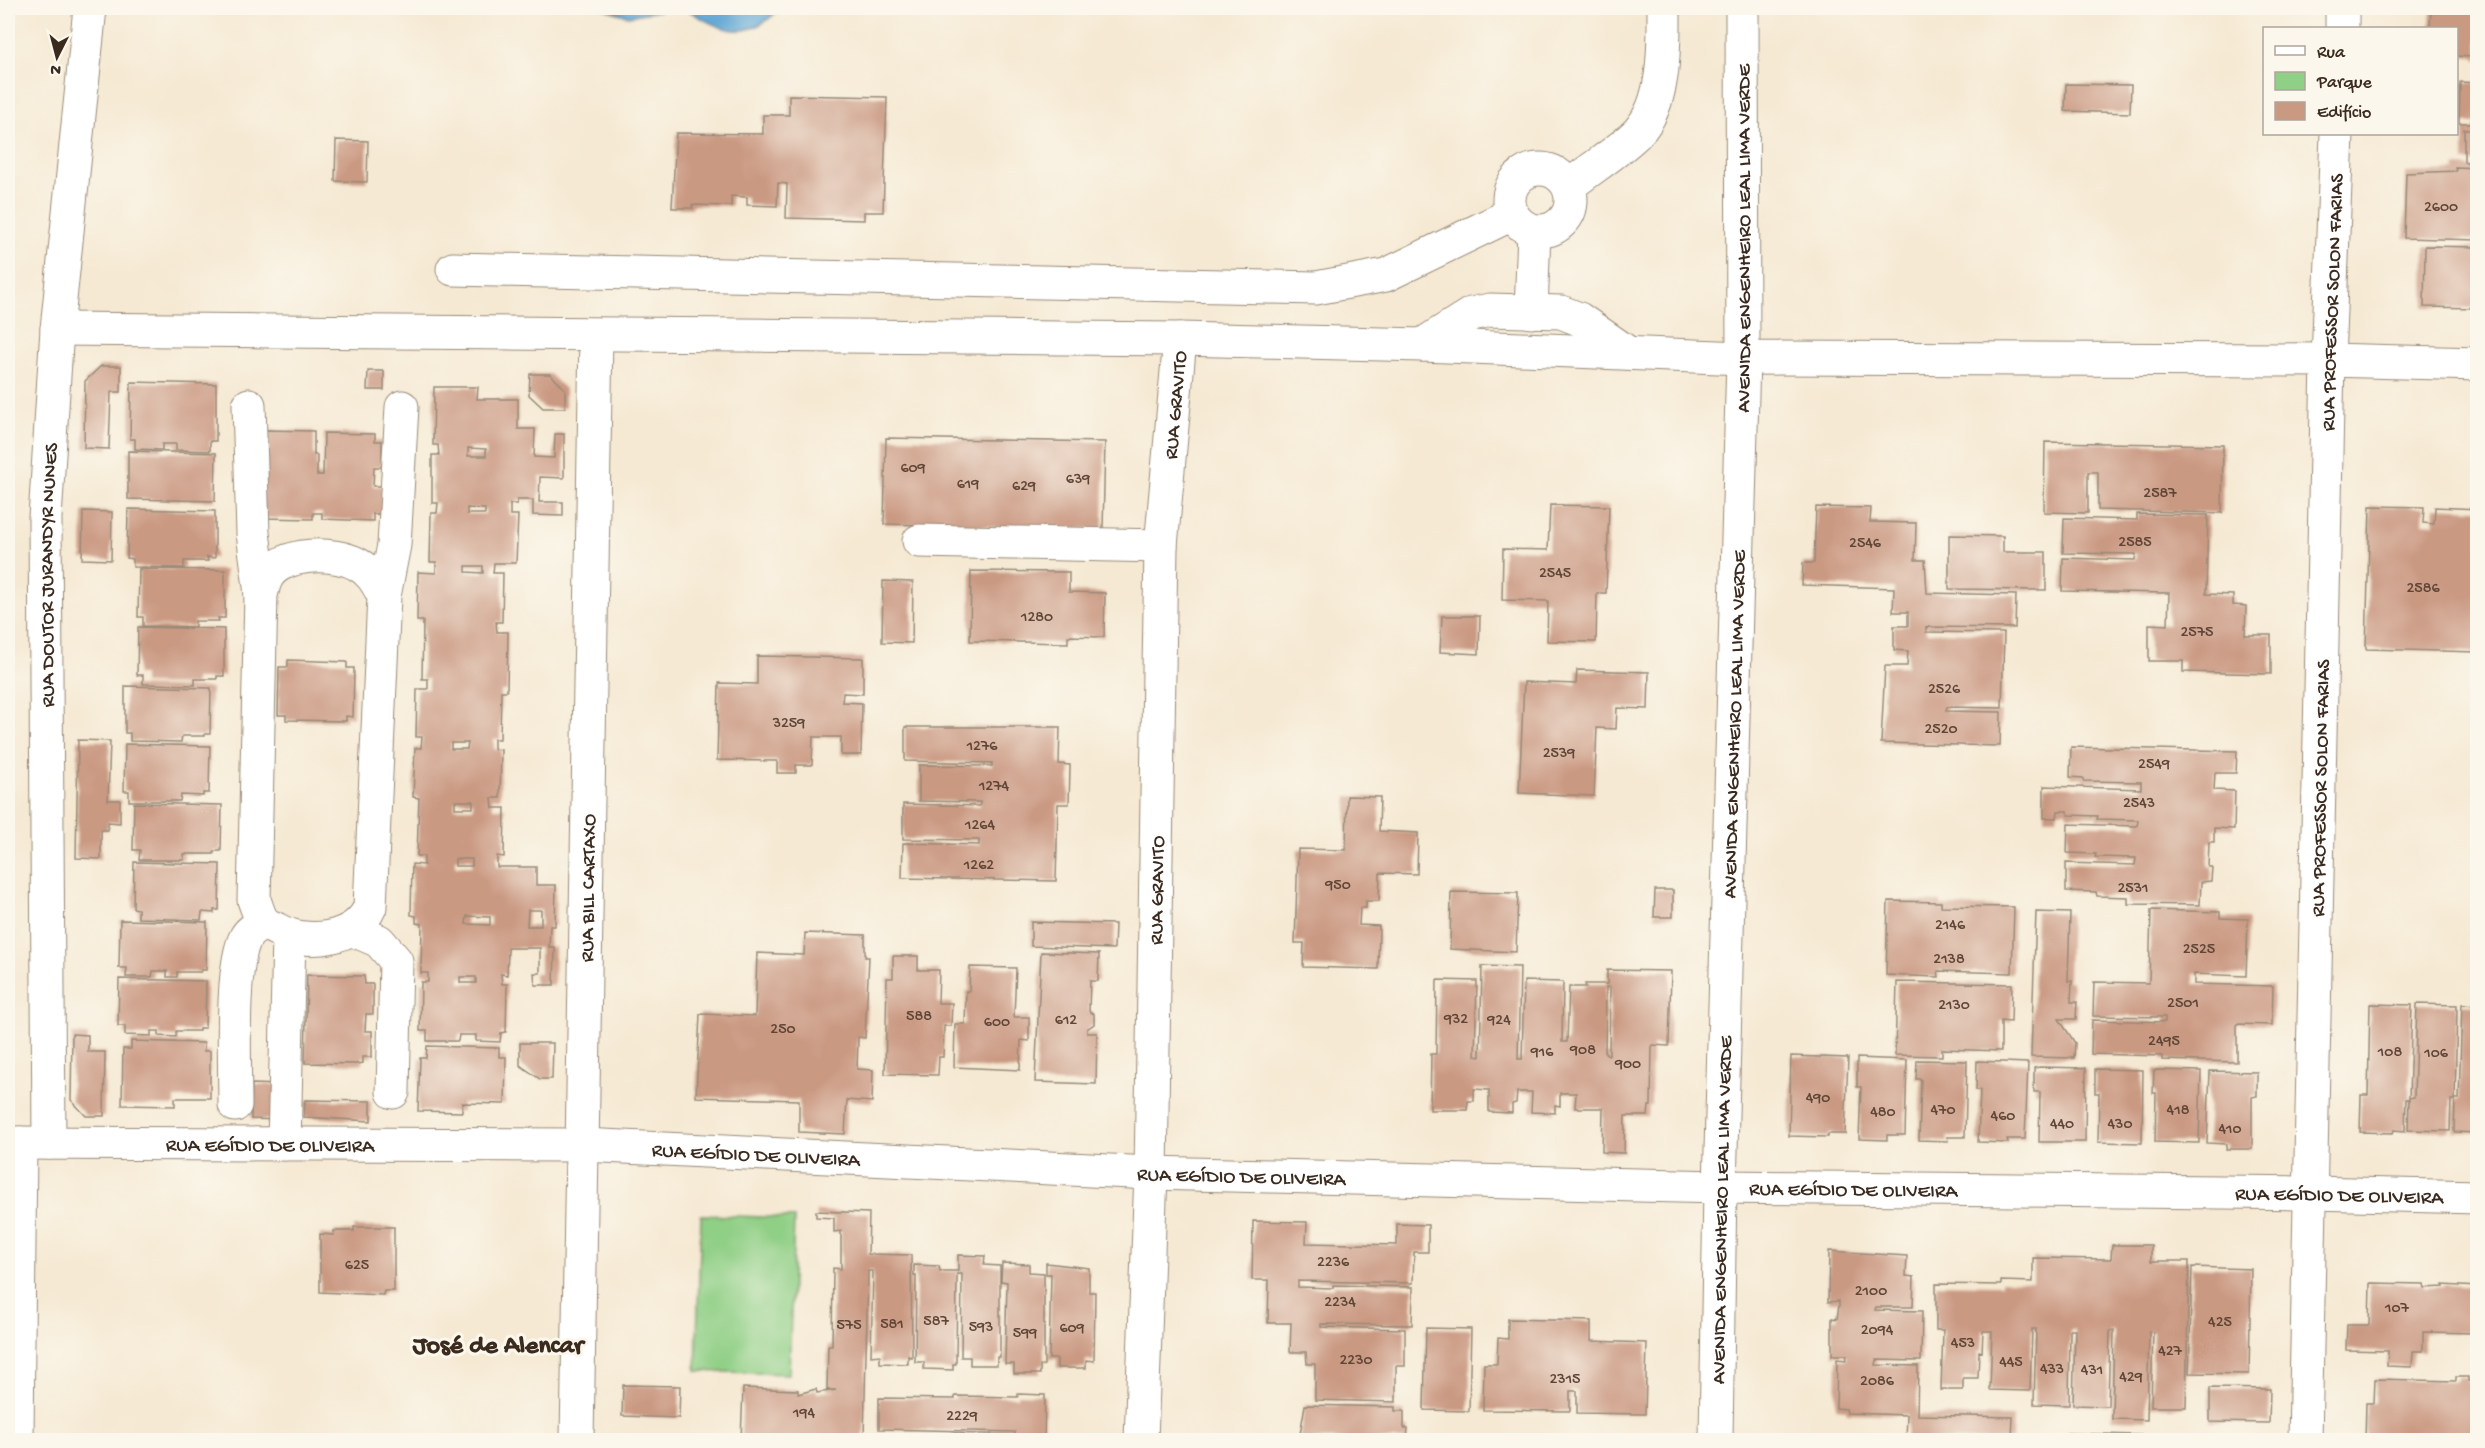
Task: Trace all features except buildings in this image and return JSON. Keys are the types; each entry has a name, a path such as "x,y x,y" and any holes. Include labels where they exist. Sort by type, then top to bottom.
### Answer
{"street":[{"name":"RUA DOUTOR JURANDYR NUNES","path":"17,1440 45,518 57,328 90,8"},
{"path":"1569,186 1639,132 1649,115 1659,88 1664,58 1664,8"},
{"name":"AVENIDA ENGENHEIRO LEAL LIMA VERDE","path":"1716,1440 1720,1187 1743,358 1742,8"},
{"path":"2342,8 2342,27"},
{"name":"RUA PROFESSOR SOLON FARIAS","path":"2305,1440 2328,360 2337,135"},
{"path":"453,269 1316,288 1386,275 1523,222 1548,230 1560,224 1569,213 1572,199 1569,186 1560,175 1547,169 1533,169 1520,175 1511,186 1508,200 1523,222 1531,312"},
{"path":"1422,345 1471,314 1490,310 1561,312 1579,319 1628,353"},
{"path":"57,328 1180,339 1422,345 1743,358 2328,360 2478,364"},
{"name":"RUA BILL CARTAXO","path":"577,1440 596,335"},
{"name":"RUA GRAVITO","path":"1141,1440 1151,1173 1161,546 1180,339"},
{"path":"249,405 253,533 261,594 254,900 277,930 284,1144"},
{"path":"235,1105 237,966 245,938 252,930 277,930 328,938 351,929 365,919 370,907 384,596 394,545 402,408"},
{"path":"919,541 1161,546"},
{"path":"261,594 268,575 283,563 306,556 335,556 358,564 375,579 384,596"},
{"path":"351,929 379,941 396,961 393,1092"},
{"name":"RUA EGÍDIO DE OLIVEIRA","path":"26,1143 583,1145 1151,1173 1720,1187 2478,1197"}],"green space":[{"path":"701,1215 794,1218 789,1374 696,1371"}],"water":[{"path":"602,8 674,8 628,16"},
{"path":"685,8 780,8 757,26 746,30 734,30 710,23"}],"district":[{"name":"José de Alencar","path":"498,1343"}]}
